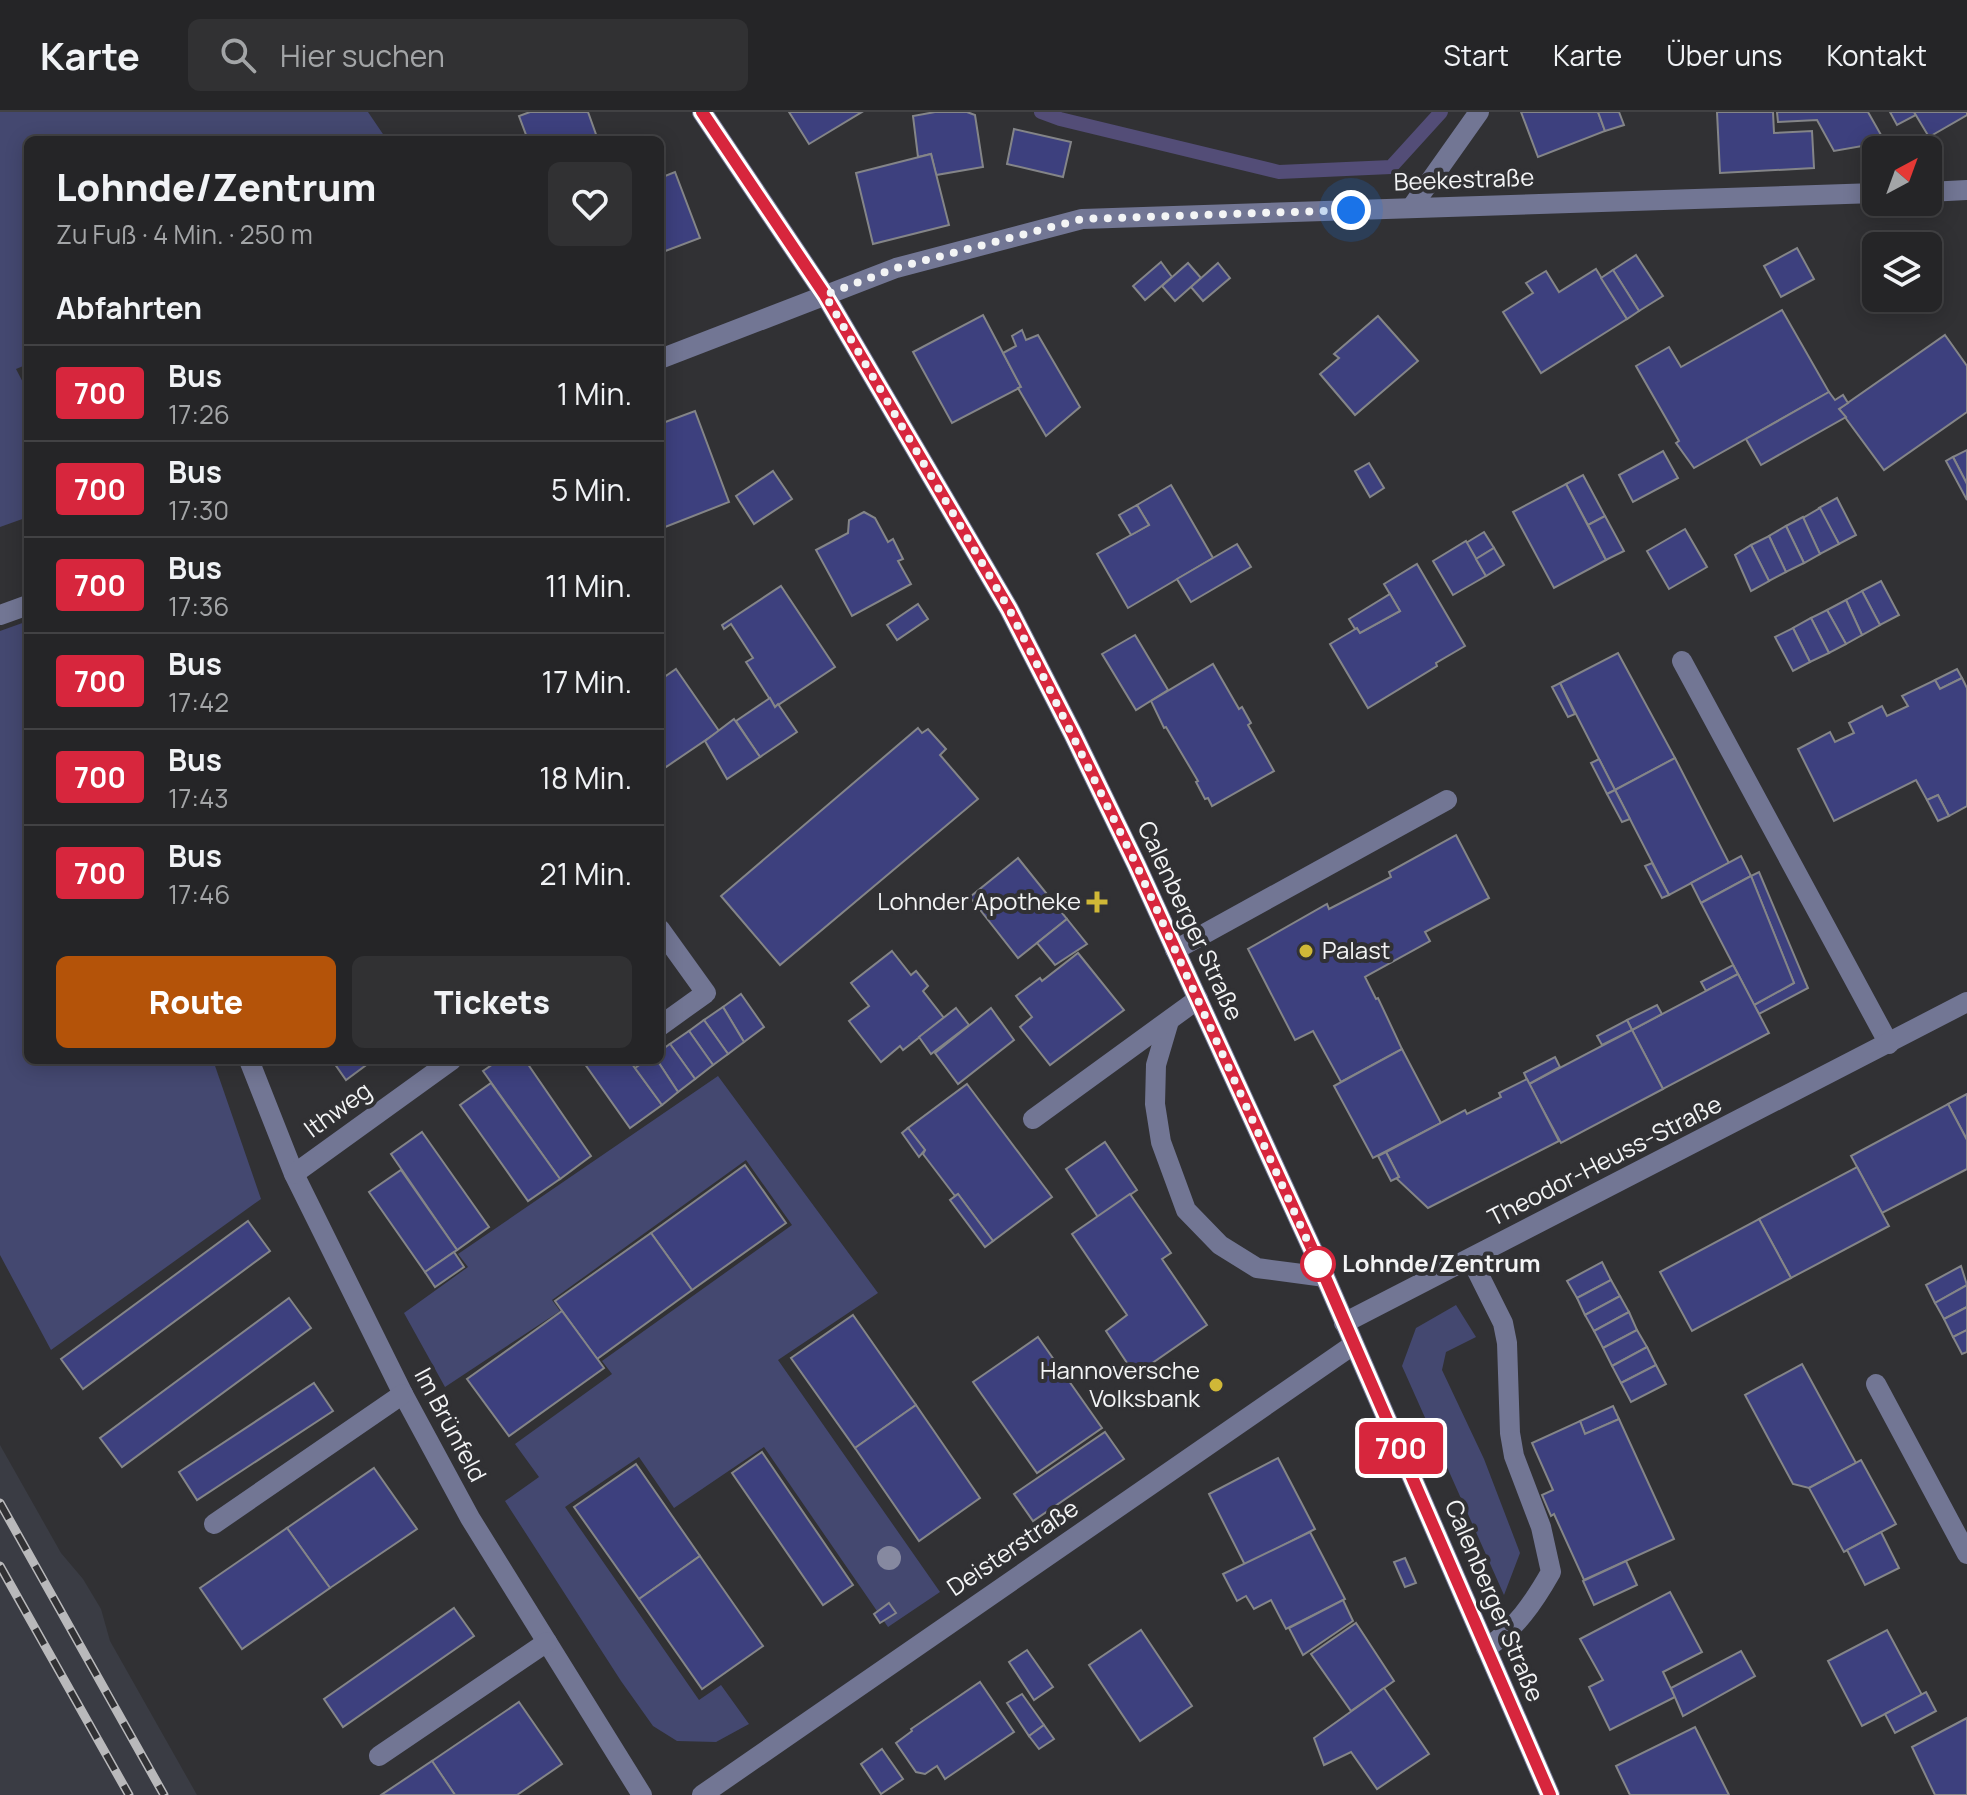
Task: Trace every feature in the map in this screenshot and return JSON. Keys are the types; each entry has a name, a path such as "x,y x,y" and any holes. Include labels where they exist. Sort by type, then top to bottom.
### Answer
{"street":[{"name":"Calenberger Straße","path":"702,112 825,295 1009,609 1130,851 1325,1277 1550,1795"},
{"path":"1411,208 1479,112"},
{"path":"1942,191 1967,190"},
{"name":"Beekestraße","path":"664,357 896,268 1082,219 1862,193"},
{"path":"0,615 24,606"},
{"path":"1682,661 1889,1044"},
{"path":"1175,950 1447,800"},
{"path":"664,935 706,993 664,1023"},
{"path":"1033,1119 1198,999"},
{"name":"Theodor-Heuss-Straße","path":"1344,1323 1967,1002"},
{"path":"1169,1021 1156,1065 1155,1104 1161,1142 1186,1210 1220,1245 1257,1268 1325,1277"},
{"name":"Im Brünfeld","path":"251,1064 294,1174 403,1394 470,1518 642,1795"},
{"name":"Ithweg","path":"294,1174 446,1064"},
{"path":"1471,1259 1503,1323 1514,1456 1541,1527 1551,1572 1505,1636 1486,1648"},
{"name":"Deisterstraße","path":"702,1795 1353,1345"},
{"path":"1876,1384 1967,1554"},
{"path":"214,1524 403,1394"},
{"path":"379,1756 547,1642"}],"shaded area":[{"path":"0,112 368,112 384,136 24,136 24,366 16,369 24,384 24,518 0,527"},
{"path":"24,622 24,1064 214,1064 261,1199 51,1350 0,1255 0,631"},
{"path":"718,1076 878,1293 778,1360 940,1592 888,1627 764,1447 674,1508 639,1457 565,1507 699,1700 721,1685 749,1724 716,1742 677,1741 653,1726 505,1501 539,1477 515,1444 612,1374 602,1361 792,1225 746,1160 552,1300 560,1311 445,1387 404,1313 468,1267 458,1254"},
{"path":"1456,1305 1476,1337 1446,1352 1442,1370 1484,1459 1520,1553 1504,1595 1402,1366 1416,1328"},
{"path":"0,1445 61,1553 83,1579 101,1609 110,1641 197,1795 0,1795"}],"building":[{"path":"530,112 588,112 597,136 526,136 519,116"},
{"path":"789,112 862,112 809,144"},
{"path":"935,112 975,115 983,167 936,175 931,154 918,157 913,116"},
{"path":"1521,112 1598,112 1605,131 1538,157"},
{"path":"1598,112 1619,112 1624,125 1605,131"},
{"path":"1717,112 1773,112 1774,133 1812,131 1814,168 1720,173"},
{"path":"1777,112 1868,112 1882,136 1862,136 1862,146 1834,151 1817,120 1778,122"},
{"path":"1890,112 1914,112 1916,115 1897,125"},
{"path":"1914,112 1967,112 1967,115 1928,136"},
{"path":"1014,129 1071,142 1063,177 1007,164"},
{"path":"931,154 949,225 873,244 856,173"},
{"path":"675,172 700,238 664,252 664,176"},
{"path":"1797,248 1814,279 1781,297 1764,266"},
{"path":"1636,255 1663,296 1639,311 1613,270"},
{"path":"1161,262 1172,277 1145,300 1133,286"},
{"path":"1188,263 1201,278 1175,301 1162,286"},
{"path":"1218,263 1230,278 1203,301 1191,287"},
{"path":"1596,269 1627,319 1541,373 1503,312 1533,293 1526,283 1546,271 1559,292"},
{"path":"1613,270 1639,311 1627,319 1601,278"},
{"path":"1782,310 1829,392 1694,468 1676,443 1679,441 1636,366 1669,347 1681,367"},
{"path":"983,315 1021,387 952,423 913,352"},
{"path":"1378,316 1418,361 1355,415 1320,374 1339,358 1334,354"},
{"path":"1022,330 1026,340 1038,335 1080,407 1046,436 1018,388 1021,387 1003,353 1016,346 1012,336"},
{"path":"1945,335 1967,366 1967,412 1884,470 1839,409"},
{"path":"1829,392 1835,400 1843,395 1848,403 1839,409 1846,417 1761,465 1746,439"},
{"path":"695,411 729,502 664,527 664,423"},
{"path":"1967,450 1967,484 1953,457"},
{"path":"1663,451 1678,478 1633,502 1619,475"},
{"path":"1953,457 1967,484 1967,500 1946,461"},
{"path":"1369,463 1384,488 1370,497 1355,471"},
{"path":"773,471 792,499 754,524 736,496"},
{"path":"1583,475 1605,516 1588,525 1566,484"},
{"path":"1566,484 1606,560 1554,588 1513,512"},
{"path":"1171,485 1213,558 1128,608 1097,554 1149,525 1137,505"},
{"path":"1837,498 1856,535 1839,544 1819,508"},
{"path":"1137,505 1149,525 1131,535 1119,515"},
{"path":"1820,508 1839,544 1820,554 1803,518"},
{"path":"864,512 875,518 888,542 893,539 903,559 898,561 911,584 852,616 816,550 848,533 849,520"},
{"path":"1605,516 1624,551 1606,560 1588,525"},
{"path":"1803,517 1820,554 1804,563 1786,526"},
{"path":"1786,526 1804,563 1786,572 1769,536"},
{"path":"1685,529 1707,567 1669,589 1647,551"},
{"path":"1484,532 1494,548 1476,559 1466,543"},
{"path":"1769,536 1786,572 1769,581 1751,545"},
{"path":"1466,541 1486,576 1453,595 1433,561"},
{"path":"1237,544 1251,567 1191,602 1177,579"},
{"path":"1751,545 1769,581 1751,591 1735,555"},
{"path":"1494,548 1504,565 1486,576 1476,559"},
{"path":"1417,564 1465,646 1368,708 1330,644 1357,628 1360,633 1400,611 1384,584"},
{"path":"1881,581 1899,615 1880,625 1862,591"},
{"path":"781,586 835,667 775,707 746,662 753,658 731,624 724,629 722,625"},
{"path":"1862,591 1880,625 1862,635 1846,600"},
{"path":"1390,594 1400,611 1360,633 1355,629 1349,619"},
{"path":"1846,600 1862,635 1846,644 1827,610"},
{"path":"918,604 928,619 897,640 887,625"},
{"path":"1827,610 1846,644 1829,653 1811,618"},
{"path":"1811,618 1829,653 1810,662 1793,628"},
{"path":"1793,628 1810,662 1793,671 1775,637"},
{"path":"1135,635 1168,690 1136,710 1102,654"},
{"path":"1618,653 1675,758 1615,790 1560,683"},
{"path":"1213,664 1239,709 1242,707 1251,723 1248,725 1274,771 1212,806 1208,798 1205,799 1198,781 1164,728 1151,701"},
{"path":"676,669 719,731 666,767 664,764 664,677"},
{"path":"1957,669 1962,678 1940,689 1935,680"},
{"path":"1962,678 1967,688 1967,806 1949,816 1938,795 1927,800 1916,780 1834,821 1798,749 1830,732 1835,742 1854,733 1849,723 1882,706 1887,716 1908,706 1902,696 1935,680 1940,689"},
{"path":"1560,683 1575,714 1568,717 1552,687"},
{"path":"770,698 775,707 778,704 797,732 760,757 736,721"},
{"path":"734,719 760,757 727,779 705,741"},
{"path":"918,728 922,733 928,729 946,749 940,755 978,799 780,965 721,896"},
{"path":"1675,758 1729,863 1669,895 1615,790"},
{"path":"1599,759 1615,790 1607,794 1591,763"},
{"path":"1615,790 1630,819 1622,822 1607,794"},
{"path":"1938,795 1949,816 1938,821 1927,800"},
{"path":"1456,835 1489,898 1425,932 1430,941 1365,977 1402,1049 1341,1082 1313,1031 1295,1040 1248,949 1327,904 1329,909 1391,877 1389,872"},
{"path":"1741,856 1751,876 1701,903 1691,883"},
{"path":"1018,858 1067,919 1018,958 970,897"},
{"path":"1652,863 1669,895 1662,898 1645,866"},
{"path":"1759,872 1808,988 1759,1014 1754,1005 1794,983 1751,876"},
{"path":"1751,876 1794,983 1754,1005 1701,903"},
{"path":"1067,919 1087,944 1055,965 1037,943"},
{"path":"892,951 911,975 916,971 928,986 923,991 944,1018 903,1050 900,1046 881,1062 849,1021 869,1006 851,983"},
{"path":"1078,953 1124,1010 1050,1065 1020,1027 1032,1017 1016,996 1040,978 1042,981"},
{"path":"1733,965 1738,974 1706,991 1701,982"},
{"path":"1738,974 1769,1033 1663,1089 1632,1030"},
{"path":"741,994 764,1027 744,1042 723,1007"},
{"path":"1657,1005 1662,1014 1632,1030 1627,1020"},
{"path":"723,1007 744,1042 728,1054 704,1020"},
{"path":"956,1008 969,1025 931,1054 919,1037"},
{"path":"991,1008 1014,1040 958,1084 935,1053"},
{"path":"704,1020 728,1054 713,1065 689,1031"},
{"path":"1627,1020 1632,1030 1602,1045 1597,1036"},
{"path":"1632,1030 1663,1089 1561,1143 1529,1084"},
{"path":"689,1031 713,1065 695,1079 670,1044"},
{"path":"670,1044 695,1079 678,1092 660,1064 664,1064 664,1048"},
{"path":"1402,1049 1441,1123 1373,1158 1334,1086"},
{"path":"1555,1057 1560,1067 1529,1084 1524,1073"},
{"path":"335,1064 368,1064 346,1080"},
{"path":"493,1064 528,1064 591,1156 560,1179 483,1071"},
{"path":"585,1064 632,1064 662,1105 630,1128"},
{"path":"641,1064 660,1064 678,1092 662,1105 635,1068"},
{"path":"1527,1079 1559,1141 1428,1208 1396,1178 1399,1177 1386,1152 1465,1110 1467,1114 1501,1097 1499,1093"},
{"path":"491,1083 560,1179 528,1201 460,1105"},
{"path":"967,1084 1052,1197 993,1241 923,1154 925,1150 908,1128"},
{"path":"1967,1094 1967,1140 1948,1104"},
{"path":"1948,1104 1967,1140 1967,1169 1882,1213 1851,1156"},
{"path":"908,1128 925,1150 919,1157 902,1133"},
{"path":"422,1132 489,1227 457,1250 391,1154"},
{"path":"1105,1142 1137,1190 1098,1217 1066,1169"},
{"path":"1386,1152 1399,1177 1391,1181 1378,1156"},
{"path":"745,1165 786,1223 692,1290 651,1233"},
{"path":"1857,1167 1889,1226 1791,1278 1759,1219"},
{"path":"401,1170 457,1250 425,1272 369,1192"},
{"path":"958,1194 993,1241 985,1247 950,1200"},
{"path":"1130,1194 1171,1253 1162,1259 1207,1325 1135,1375 1106,1331 1127,1315 1072,1234"},
{"path":"1759,1219 1791,1278 1692,1331 1660,1272"},
{"path":"248,1221 270,1251 83,1389 61,1359"},
{"path":"651,1233 692,1290 597,1359 555,1301"},
{"path":"454,1252 464,1267 435,1287 425,1272"},
{"path":"1602,1262 1611,1280 1577,1298 1567,1281"},
{"path":"1961,1266 1967,1285 1935,1303 1926,1285"},
{"path":"1611,1280 1620,1296 1585,1315 1577,1298"},
{"path":"1967,1285 1967,1307 1944,1319 1935,1303"},
{"path":"1620,1296 1629,1312 1594,1331 1585,1315"},
{"path":"289,1298 311,1328 122,1467 100,1438"},
{"path":"1967,1307 1967,1330 1953,1337 1944,1319"},
{"path":"562,1311 604,1368 509,1436 467,1379"},
{"path":"1629,1312 1637,1330 1603,1348 1594,1331"},
{"path":"853,1315 916,1405 855,1448 791,1358"},
{"path":"1637,1330 1647,1347 1612,1366 1603,1348"},
{"path":"1967,1330 1967,1352 1962,1354 1953,1337"},
{"path":"1038,1337 1102,1428 1037,1473 973,1382"},
{"path":"1647,1347 1656,1365 1621,1383 1612,1366"},
{"path":"1802,1364 1856,1463 1809,1488 1793,1484 1745,1395"},
{"path":"1656,1365 1666,1384 1631,1402 1621,1383"},
{"path":"314,1383 333,1411 197,1500 179,1472"},
{"path":"916,1405 980,1498 919,1541 855,1448"},
{"path":"1613,1406 1619,1419 1585,1434 1580,1421"},
{"path":"1619,1419 1674,1539 1584,1580 1542,1495 1553,1490 1532,1443 1580,1421 1585,1434"},
{"path":"1105,1432 1124,1459 1033,1521 1014,1494"},
{"path":"762,1452 853,1585 823,1605 732,1473"},
{"path":"1278,1458 1315,1529 1245,1565 1209,1494"},
{"path":"1861,1460 1896,1524 1844,1552 1809,1488"},
{"path":"636,1464 700,1556 639,1599 574,1507"},
{"path":"374,1468 417,1529 330,1588 287,1528"},
{"path":"287,1528 330,1588 242,1649 200,1588"},
{"path":"1310,1532 1345,1599 1286,1629 1271,1600 1254,1609 1246,1596 1237,1601 1223,1574"},
{"path":"1881,1532 1899,1568 1865,1585 1847,1550"},
{"path":"700,1556 763,1646 702,1689 639,1599"},
{"path":"1405,1558 1416,1583 1405,1587 1394,1562"},
{"path":"1626,1561 1637,1585 1594,1605 1583,1581"},
{"path":"1670,1592 1702,1652 1663,1672 1675,1697 1610,1730 1589,1687 1603,1680 1580,1639"},
{"path":"1343,1600 1353,1621 1303,1655 1289,1628"},
{"path":"889,1603 896,1613 880,1623 874,1614"},
{"path":"454,1608 474,1636 343,1727 324,1699"},
{"path":"1356,1623 1394,1681 1351,1711 1311,1654"},
{"path":"1141,1630 1192,1706 1140,1741 1089,1665"},
{"path":"1887,1630 1922,1695 1862,1726 1828,1661"},
{"path":"1027,1650 1053,1687 1034,1700 1009,1662"},
{"path":"1741,1651 1755,1676 1683,1716 1671,1688"},
{"path":"980,1682 1014,1732 945,1779 937,1766 925,1774 916,1772 896,1743 911,1729"},
{"path":"1384,1688 1429,1754 1377,1789 1351,1752 1324,1765 1314,1738"},
{"path":"1926,1692 1936,1711 1895,1733 1885,1714"},
{"path":"1022,1694 1044,1725 1029,1736 1007,1703"},
{"path":"519,1702 562,1764 517,1795 455,1795 432,1761"},
{"path":"1967,1718 1967,1795 1935,1795 1912,1747"},
{"path":"1044,1725 1054,1739 1039,1749 1029,1736"},
{"path":"1695,1727 1729,1795 1630,1795 1616,1766"},
{"path":"882,1749 903,1779 881,1794 861,1764"},
{"path":"432,1761 455,1795 381,1795"}],"waterway":[{"path":"1041,112 1279,172 1391,167 1441,112"}],"railway":[{"path":"0,1503 164,1795"},
{"path":"0,1566 129,1795"}],"bus line":[{"name":"700","path":"702,112 825,295 1009,609 1073,734 1136,864 1325,1277 1550,1795"}],"place":[{"name":"Lohnder Apotheke","path":"1097,902"},
{"name":"Palast","path":"1306,951"},
{"name":"Lohnde/Zentrum","path":"1318,1264"},
{"name":"Hannoversche Volksbank","path":"1216,1385"}],"route":[{"path":"1318,1264 1136,864 1073,734 1009,609 825,295 896,268 1082,219 1351,210"}]}
